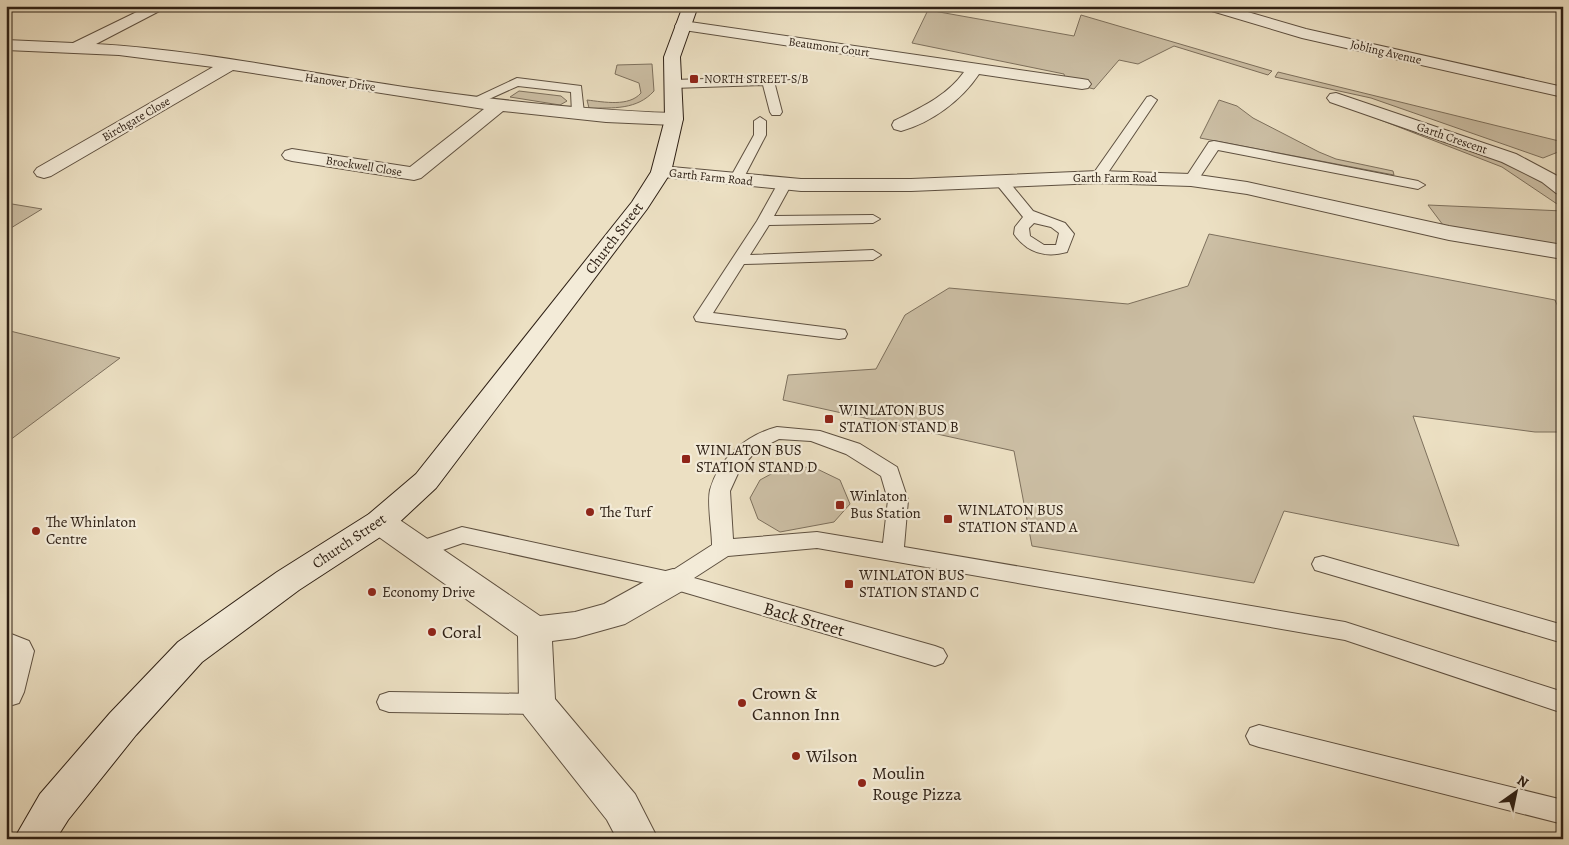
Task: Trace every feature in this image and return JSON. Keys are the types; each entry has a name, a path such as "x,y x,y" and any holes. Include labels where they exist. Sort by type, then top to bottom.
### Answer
{"street":[{"path":"76,48 162,6"},
{"name":"Church Street","path":"34,839 54,806 123,724 190,652 288,581 380,522 426,481 640,205 662,166 674,119 672,57 691,6"},
{"name":"Jobling Avenue","path":"1210,6 1302,33 1563,92"},
{"name":"Beaumont Court","path":"684,26 1082,84"},
{"name":"Hanover Drive","path":"6,45 134,52 474,101 620,118 674,119"},
{"name":"Birchgate Close","path":"44,172 228,66"},
{"path":"901,125 946,101 966,83 974,69"},
{"name":"Garth Crescent","path":"1336,98 1509,158 1550,178 1563,189"},
{"name":"Brockwell Close","path":"292,156 414,174 501,104"},
{"name":"Garth Farm Road","path":"662,166 736,180 784,184 911,185 1098,177 1191,180 1247,188 1449,233 1563,252"},
{"path":"380,522 535,630 575,625 613,616 673,582"},
{"path":"535,630 537,704 621,807 638,839"},
{"path":"6,646 17,651 6,692"}],"lane":[{"path":"673,84 768,81 776,112"},
{"path":"474,101 517,82 577,89 578,113"},
{"path":"1098,177 1151,100"},
{"path":"736,180 760,135 760,121"},
{"path":"1191,180 1214,145 1418,185"},
{"path":"1000,180 1031,217"},
{"path":"784,184 764,222 702,317 839,334"},
{"path":"764,222 873,219"},
{"path":"739,260 873,256"},
{"path":"723,548 720,491 732,466 750,445 778,433 813,435 837,443 853,449 890,472 898,500 893,553"},
{"name":"Back Street","path":"420,550 462,535 673,582 935,656"},
{"path":"673,582 723,548 817,540 1345,630 1563,703"},
{"path":"1323,564 1563,634"},
{"path":"389,702 537,704"},
{"path":"1259,736 1563,812"}],"shaded area":[{"path":"928,10 1074,36 1081,15 1272,71 1268,75 1174,46 1138,64 1119,60 1094,89 1066,82 1064,74 912,43"},
{"path":"652,64 654,91 640,102 624,107 589,108 587,100 623,102 641,93 639,83 615,74 617,65"},
{"path":"1278,72 1563,142 1563,150 1543,158 1371,98 1275,77"},
{"path":"519,91 561,96 567,101 560,105 510,97"},
{"path":"1219,100 1237,106 1253,118 1319,152 1336,159 1393,171 1394,175 1200,138"},
{"path":"1360,112 1521,167 1563,197 1563,208 1502,167"},
{"path":"6,203 42,209 6,231"},
{"path":"1428,205 1563,211 1563,253 1449,233"},
{"path":"1209,234 1555,300 1563,318 1563,361 1560,362 1563,365 1563,432 1535,432 1413,416 1459,546 1284,511 1254,583 1032,546 1014,451 783,400 788,375 876,369 905,315 949,288 1128,304 1188,286"},
{"path":"6,330 120,358 6,443"},
{"path":"813,467 840,480 850,504 834,522 780,532 758,519 750,498 760,480 782,468"}],"place":[{"name":"NORTH STREET-S/B","path":"694,79"},
{"name":"WINLATON BUS STATION STAND B","path":"829,419"},
{"name":"WINLATON BUS STATION STAND D","path":"686,459"},
{"name":"Winlaton Bus Station","path":"840,505"},
{"name":"The Turf","path":"590,512"},
{"name":"WINLATON BUS STATION STAND A","path":"948,519"},
{"name":"The Whinlaton Centre","path":"36,531"},
{"name":"WINLATON BUS STATION STAND C","path":"849,584"},
{"name":"Economy Drive","path":"372,592"},
{"name":"Coral","path":"432,632"},
{"name":"Crown & Cannon Inn","path":"742,703"},
{"name":"Wilson","path":"796,756"},
{"name":"Moulin Rouge Pizza","path":"862,783"}]}
